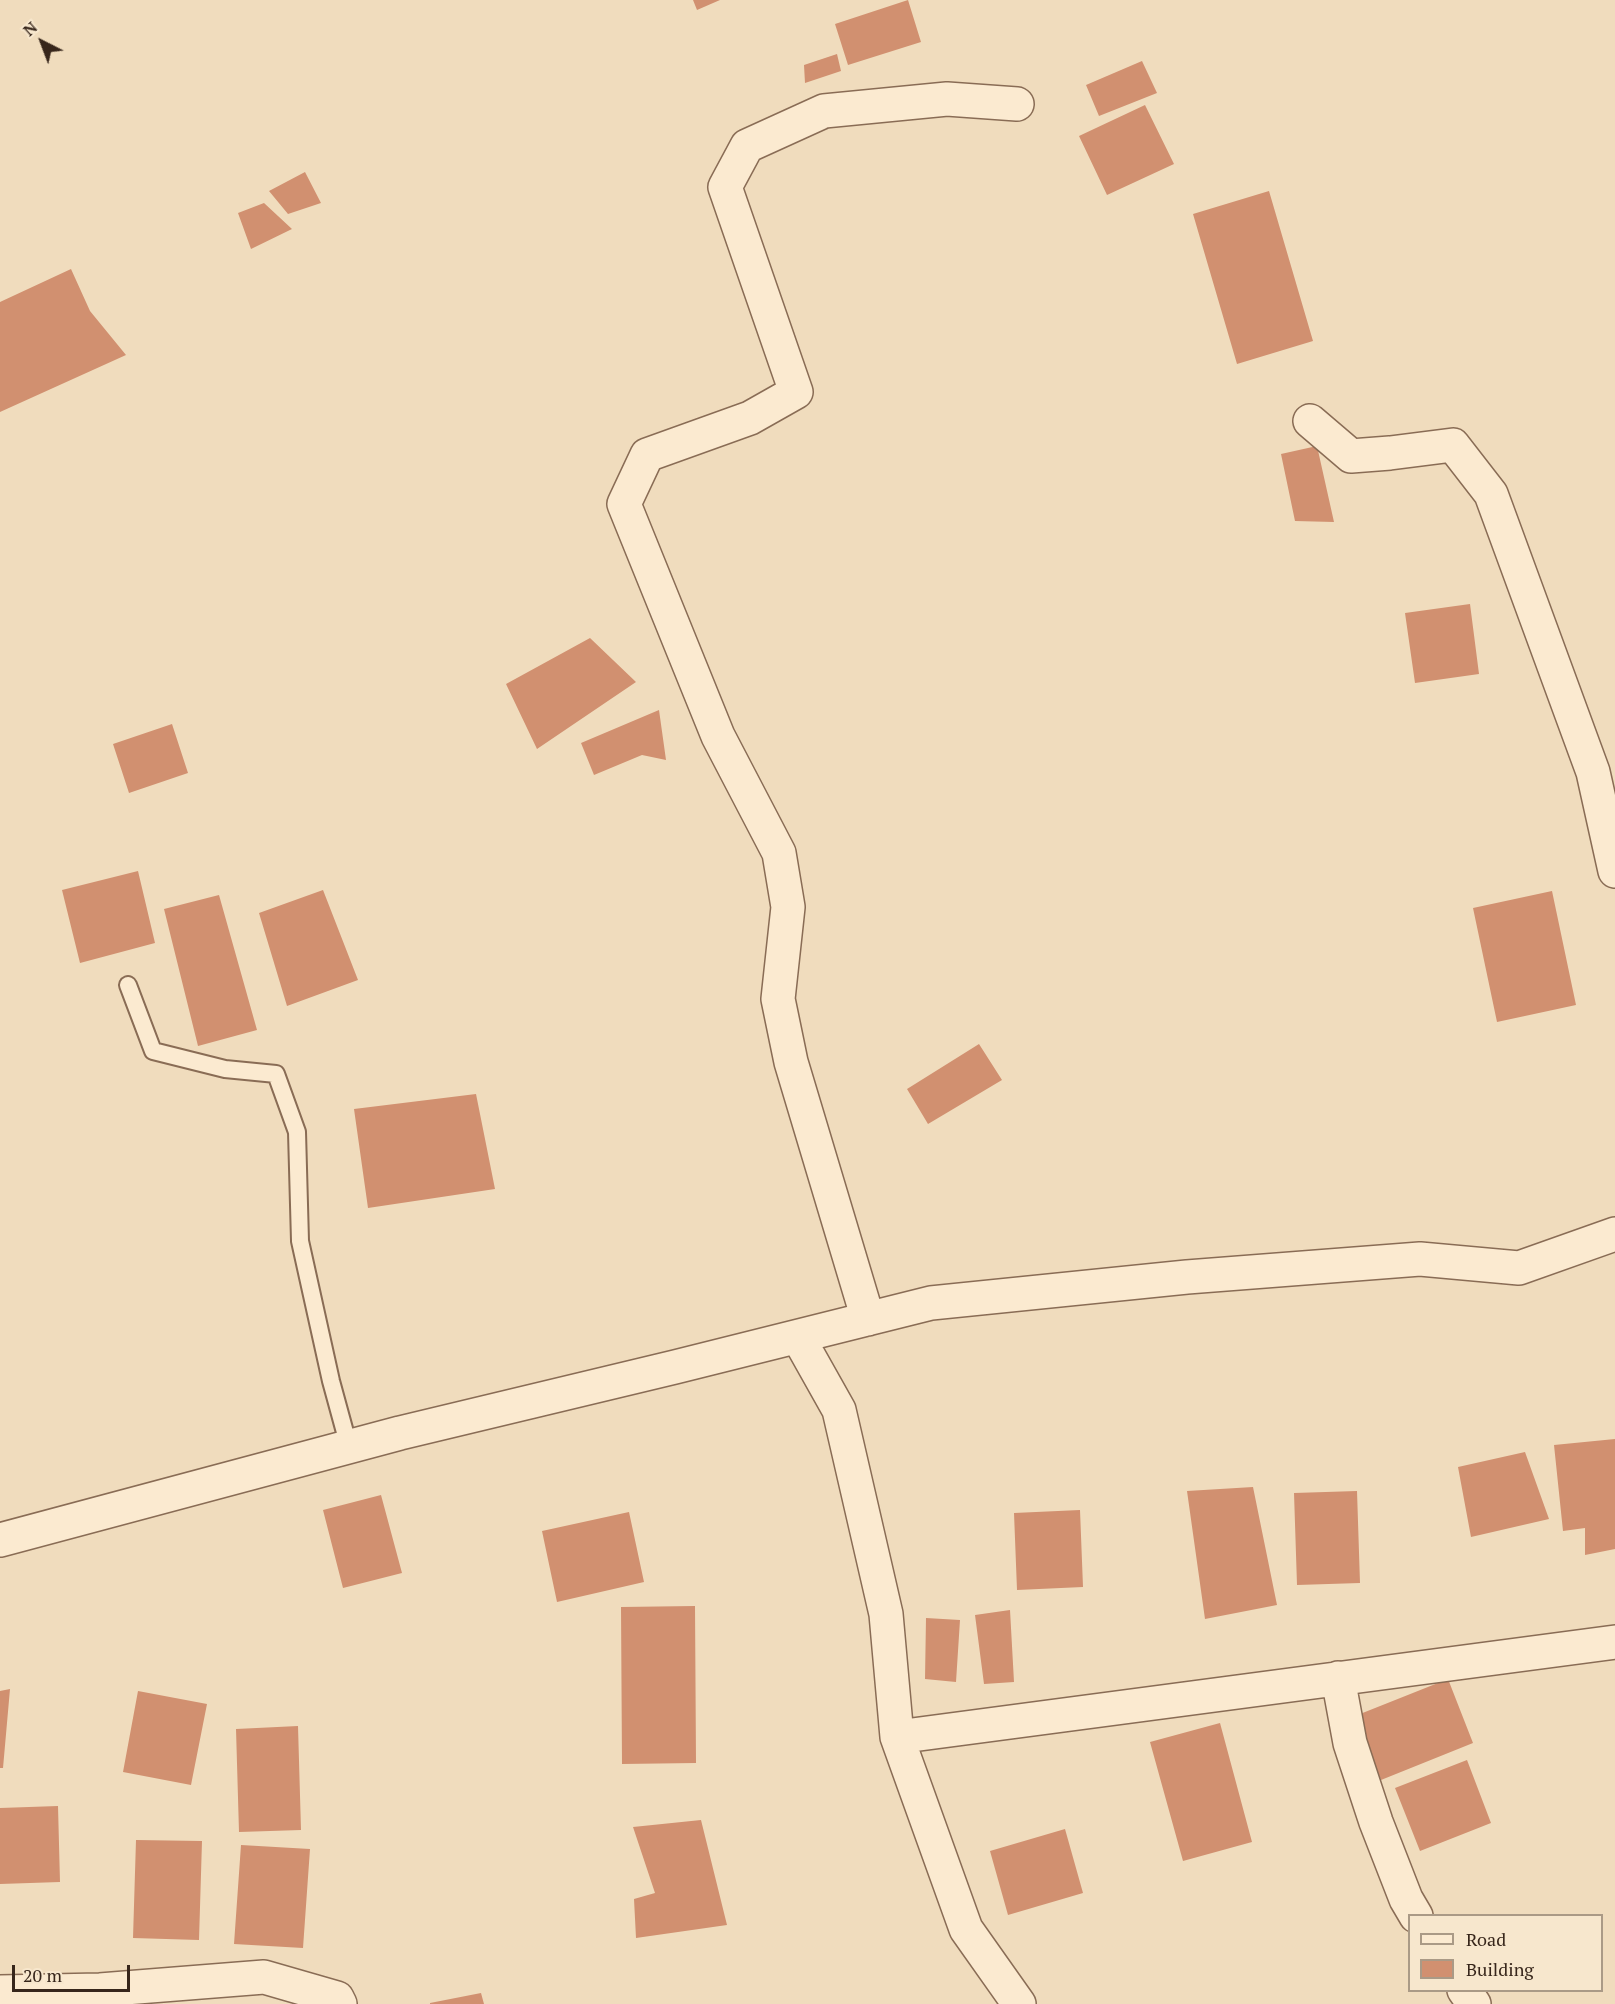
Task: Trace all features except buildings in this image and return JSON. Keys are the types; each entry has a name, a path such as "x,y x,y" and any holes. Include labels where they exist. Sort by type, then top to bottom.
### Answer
{"street":[{"path":"868,1319 790,1062 778,999 788,907 779,853 718,736 624,504 647,455 750,418 796,392 726,187 747,146 824,111 946,99 1017,104"},
{"path":"1310,421 1351,456 1453,445 1491,494 1593,772 1615,871"},
{"path":"0,1540 349,1447 931,1303 1187,1277 1420,1259 1519,1268 1615,1234"},
{"path":"798,1337 839,1410 886,1614 897,1737 966,1929 1019,2004"},
{"path":"897,1737 1615,1642"},
{"path":"1338,1678 1350,1743 1380,1833 1406,1899 1415,1914"},
{"path":"0,1992 100,1990 264,1977 337,1998 340,2004"}],"lane":[{"path":"128,985 153,1051 225,1069 276,1074 297,1132 300,1241 331,1381 349,1447"}]}
